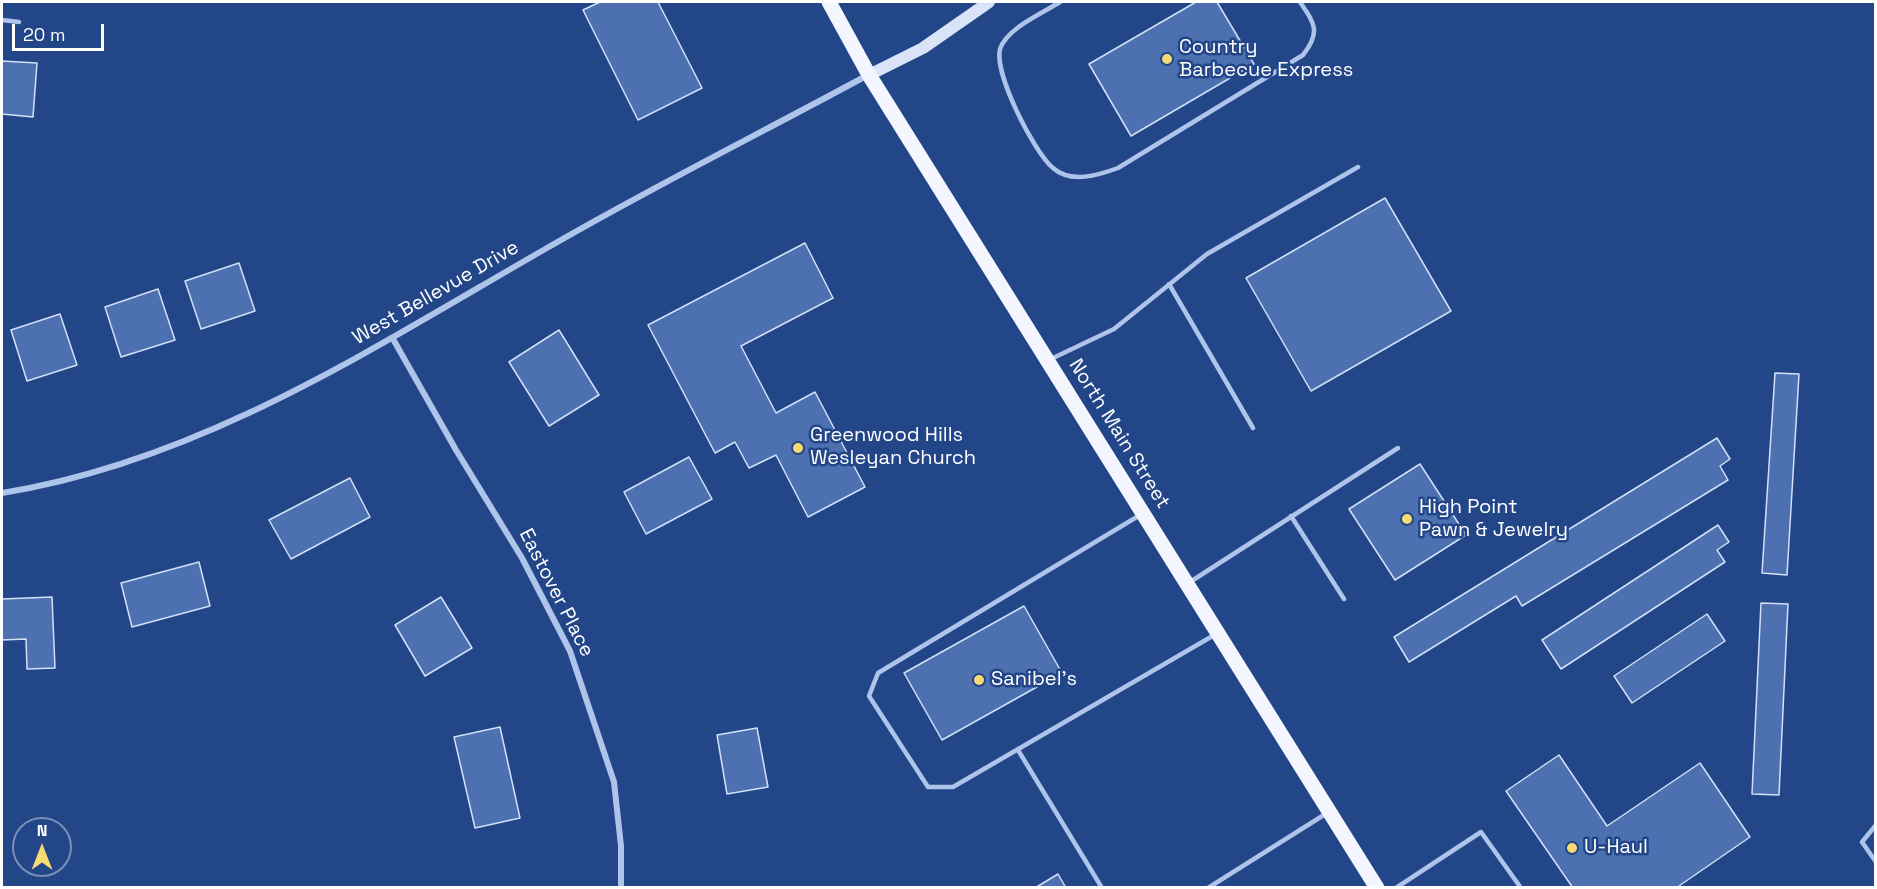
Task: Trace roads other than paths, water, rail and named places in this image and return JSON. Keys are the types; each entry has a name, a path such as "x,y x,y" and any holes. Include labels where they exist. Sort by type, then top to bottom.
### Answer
{"main road":[{"name":"North Main Street","path":"829,2 869,75 1377,888"}],"street":[{"path":"869,75 923,48 989,2"},
{"name":"West Bellevue Drive","path":"2,493 102,470 183,442 267,406 393,339 549,246 869,75"},
{"name":"Eastover Place","path":"393,339 456,450 522,558 570,651 614,782 621,846 621,888"}],"lane":[{"path":"1060,2 1013,32 1001,47 999,60 1006,91 1053,168 1068,175 1082,176 1096,176 1118,168 1303,55 1314,41 1315,27 1300,2"},
{"path":"2,20 19,22"},
{"path":"1048,360 1114,329 1207,254 1358,167"},
{"path":"1169,284 1252,428"},
{"path":"1187,584 1398,448"},
{"path":"1144,513 878,674 869,696 928,788 953,788 1218,633"},
{"path":"1291,516 1344,599"},
{"path":"1018,750 1102,888"},
{"path":"1208,888 1329,812"},
{"path":"1875,825 1862,842 1875,861"},
{"path":"1396,888 1481,832 1521,888"}],"place":[{"name":"Country Barbecue Express","path":"1167,59"},
{"name":"Greenwood Hills Wesleyan Church","path":"798,448"},
{"name":"High Point Pawn & Jewelry","path":"1407,519"},
{"name":"Sanibel's","path":"979,680"},
{"name":"U-Haul","path":"1572,848"}]}
